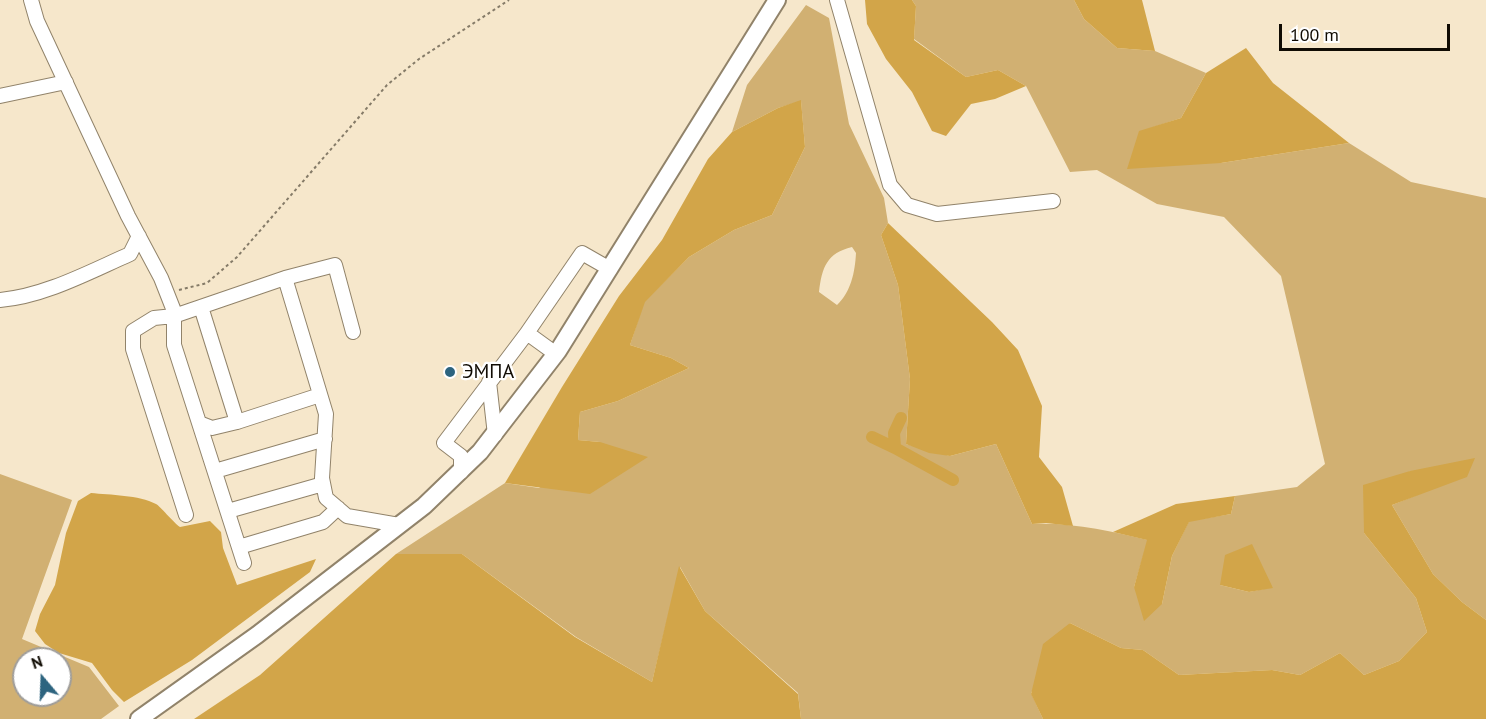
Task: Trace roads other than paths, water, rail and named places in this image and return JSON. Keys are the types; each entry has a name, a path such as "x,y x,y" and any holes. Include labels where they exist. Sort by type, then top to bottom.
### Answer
{"main road":[{"path":"139,719 257,635 424,506 461,472 495,435 556,354 777,0"}],"street":[{"path":"31,0 37,21 167,293 174,314 174,345 244,563"},
{"path":"837,0 890,185 907,205 937,214 1053,201"},
{"path":"0,96 66,82"},
{"path":"0,300 15,299 71,280 130,254 139,236"},
{"path":"461,472 461,456 444,443 527,333 582,253 610,269"},
{"path":"186,515 133,349 133,331 154,318 201,307 285,278 334,265 353,332"},
{"path":"285,278 326,414 322,478 326,498 347,516 399,525"},
{"path":"201,307 237,422"},
{"path":"527,333 556,354"},
{"path":"489,382 495,435"},
{"path":"199,423 212,428 320,394"},
{"path":"215,471 325,439"},
{"path":"228,511 323,484"},
{"path":"239,547 323,522 338,508"}],"waterway":[{"path":"901,418 894,433 895,448 953,480"},
{"path":"872,437 895,448"}],"place":[{"name":"ЭМПА","path":"450,372"}]}
